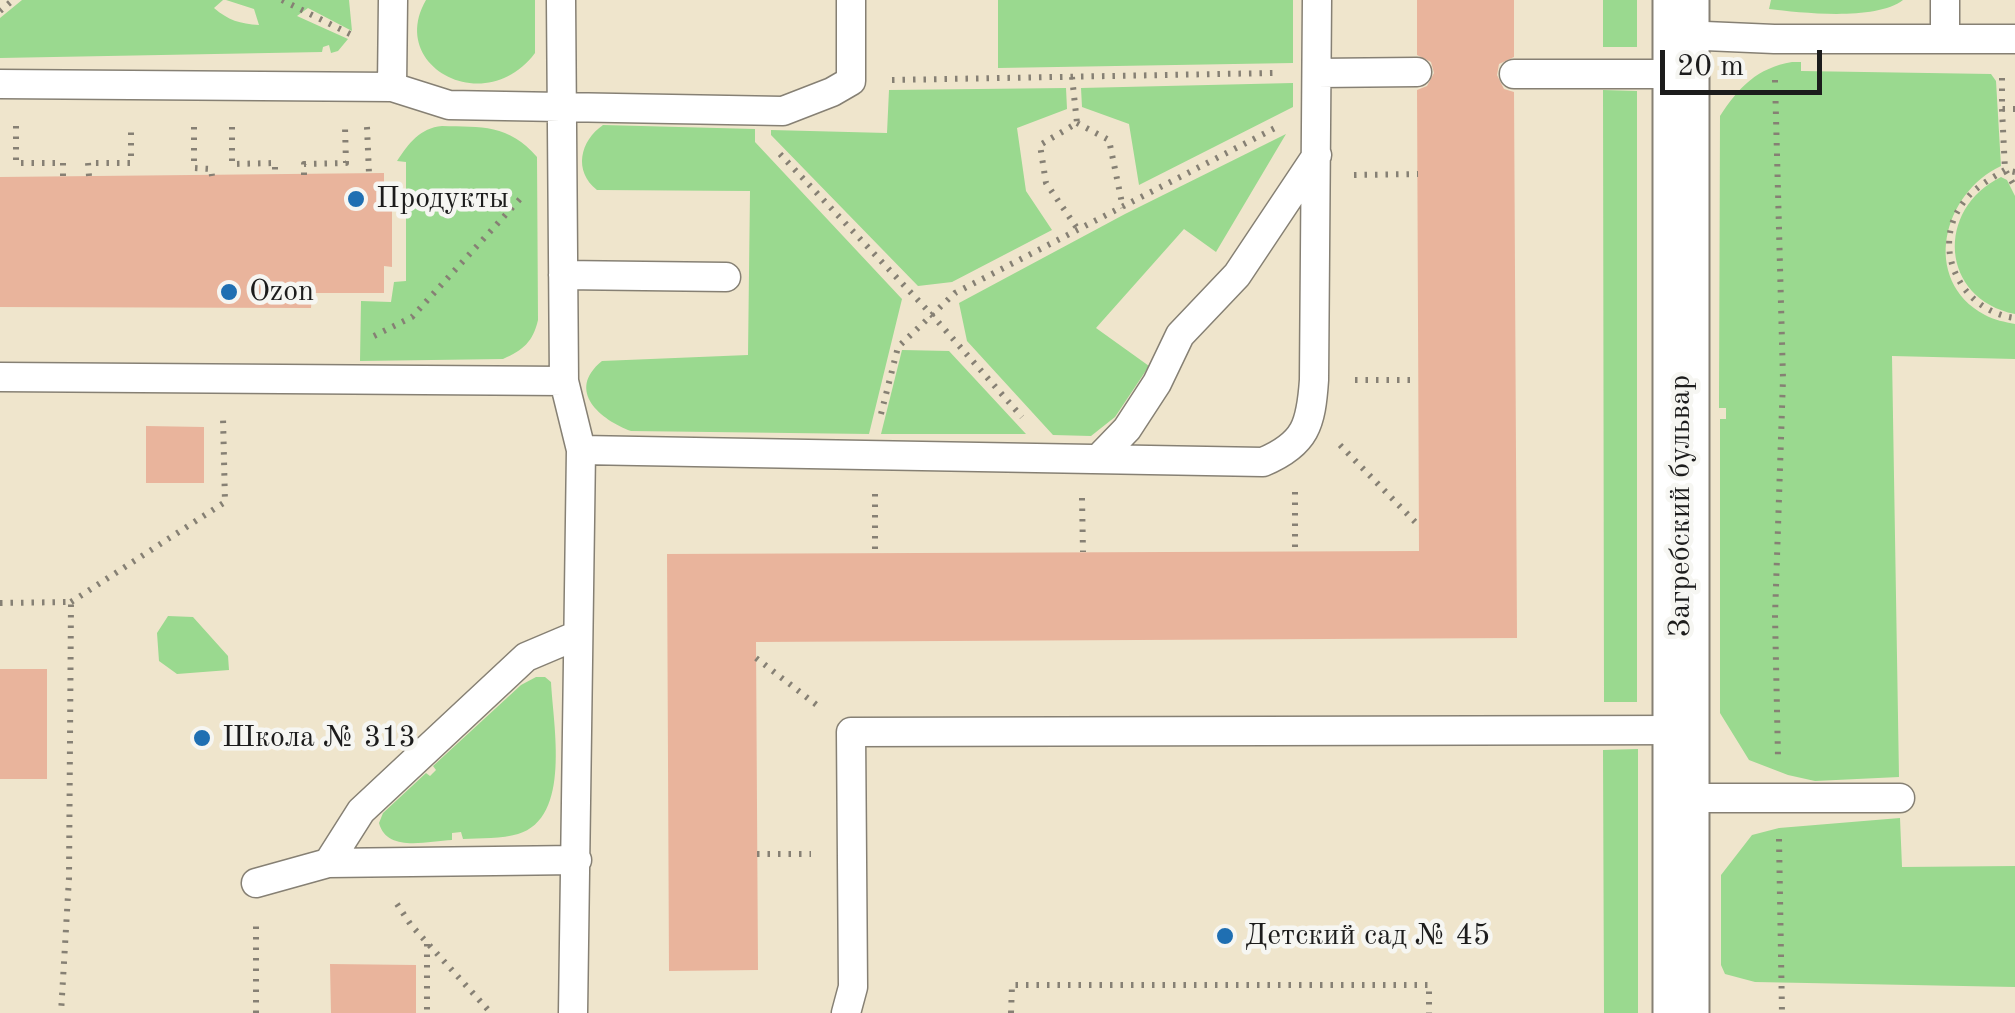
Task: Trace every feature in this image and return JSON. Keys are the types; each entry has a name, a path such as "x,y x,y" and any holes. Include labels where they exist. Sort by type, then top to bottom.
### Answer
{"street":[{"name":"Загребский бульвар","path":"1681,1013 1682,36"}],"lane":[{"path":"392,0 392,87"},
{"path":"561,0 564,381 581,450 573,1013"},
{"path":"0,84 392,87 449,105 783,111 850,81 851,0"},
{"path":"581,450 876,441 1090,459 1263,462 1285,453 1305,431 1312,416 1317,0"},
{"path":"1944,0 1945,38"},
{"path":"1514,74 1682,36 2015,39"},
{"path":"1317,73 1417,72"},
{"path":"1090,459 1127,429 1157,383 1180,335 1237,275 1318,164"},
{"path":"563,275 726,277"},
{"path":"0,377 564,381"},
{"path":"328,863 361,810 526,657 578,636"},
{"path":"846,1013 853,986 852,732 1681,730"},
{"path":"1681,798 1900,798"},
{"path":"256,883 328,863 577,860"}],"path":[{"path":"0,11 13,0"},
{"path":"282,0 392,55"},
{"path":"1774,39 1783,379 1774,616 1782,1013"},
{"path":"912,80 1288,73"},
{"path":"1072,77 1077,123"},
{"path":"2002,109 2005,170 2015,187"},
{"path":"876,553 876,441 898,348 955,293 1292,119"},
{"path":"1077,123 1109,140 1123,208"},
{"path":"1077,123 1040,144 1046,183 1080,231"},
{"path":"368,146 369,174"},
{"path":"776,149 1022,418"},
{"path":"88,176 88,163 123,162"},
{"path":"24,164 63,163 63,176"},
{"path":"238,164 275,163 275,174"},
{"path":"304,175 304,164 340,163"},
{"path":"1318,164 1418,174"},
{"path":"204,170 212,169 212,176"},
{"path":"2015,172 2005,170 1964,200 1952,225 1949,244 1960,286 1973,301 1989,311 2015,318"},
{"path":"382,332 412,317 525,194"},
{"path":"0,603 71,602 225,502 222,379"},
{"path":"1314,380 1418,380"},
{"path":"1312,416 1419,526"},
{"path":"1083,552 1090,459"},
{"path":"60,1013 69,878 71,602"},
{"path":"756,658 852,732"},
{"path":"758,854 852,854"},
{"path":"370,864 427,943 491,1013"},
{"path":"256,883 256,1013"},
{"path":"427,943 427,1013"},
{"path":"1012,1013 1012,984 1030,984 1429,985 1429,1013"}],"green space":[{"path":"22,0 223,0 214,8 219,12 235,21 259,25 254,9 226,0 349,0 352,31 308,8 297,16 348,39 338,51 331,53 329,45 322,52 0,58 0,18"},
{"path":"426,0 535,0 535,53 515,72 492,82 469,83 448,76 430,64 420,46 417,24"},
{"path":"998,0 1293,0 1293,63 998,68"},
{"path":"1603,0 1637,0 1637,47 1603,47"},
{"path":"1771,0 1903,0 1875,11 1838,14 1769,9"},
{"path":"1801,62 1801,71 1991,74 1996,81 2001,166 1981,179 1953,216 1946,260 1952,281 1965,300 1988,317 2015,324 2015,359 1892,356 1899,777 1815,781 1788,775 1749,760 1720,713 1720,419 1726,419 1726,408 1719,408 1720,116 1750,80"},
{"path":"1293,83 1293,107 1139,185 1129,124 1082,107 1081,88"},
{"path":"1066,88 1067,109 1017,128 1026,191 1052,230 952,282 918,286 771,135 771,130 887,133 889,90"},
{"path":"1603,90 1637,91 1637,702 1604,702"},
{"path":"603,125 755,129 755,142 902,299 869,434 631,431 609,420 591,403 587,383 602,361 748,355 750,191 597,190 585,174 582,156 589,139"},
{"path":"442,126 505,133 537,157 536,328 526,344 503,359 360,361 361,301 391,302 394,282 406,281 406,162 397,161 421,133"},
{"path":"1286,134 1216,252 1184,229 1096,328 1149,366 1115,417 1091,436 1053,435 967,341 959,303"},
{"path":"2001,177 2007,180 2015,196 2015,314 1990,305 1972,291 1960,272 1955,252 1957,230 1965,210 1980,191"},
{"path":"902,350 949,351 1026,434 881,434"},
{"path":"168,616 193,617 228,656 229,670 177,674 159,661 157,633"},
{"path":"536,677 551,682 556,768 546,810 535,825 505,837 463,839 461,832 452,833 452,840 420,843 399,842 383,832 379,823 383,813 426,773 430,776 436,770 433,766 521,685"},
{"path":"1638,749 1638,1013 1604,1013 1603,750"},
{"path":"1900,818 1902,867 2015,866 2015,987 1755,982 1725,974 1721,965 1721,875 1752,835 1779,828"}],"building":[{"path":"1417,0 1514,0 1514,57 1499,64 1497,75 1504,89 1514,92 1517,638 756,642 758,970 669,971 667,554 1419,551 1417,90 1427,86 1434,73 1431,62 1417,55"},
{"path":"384,173 384,201 392,201 392,267 384,266 384,293 312,293 311,308 0,307 0,177"},
{"path":"146,426 204,427 204,483 146,483"},
{"path":"0,669 47,669 47,779 0,779"},
{"path":"330,964 416,965 416,1013 331,1013"}],"place":[{"name":"Продукты","path":"356,199"},
{"name":"Ozon","path":"229,292"},
{"name":"Школа № 313","path":"202,738"},
{"name":"Детский сад № 45","path":"1225,936"}]}
